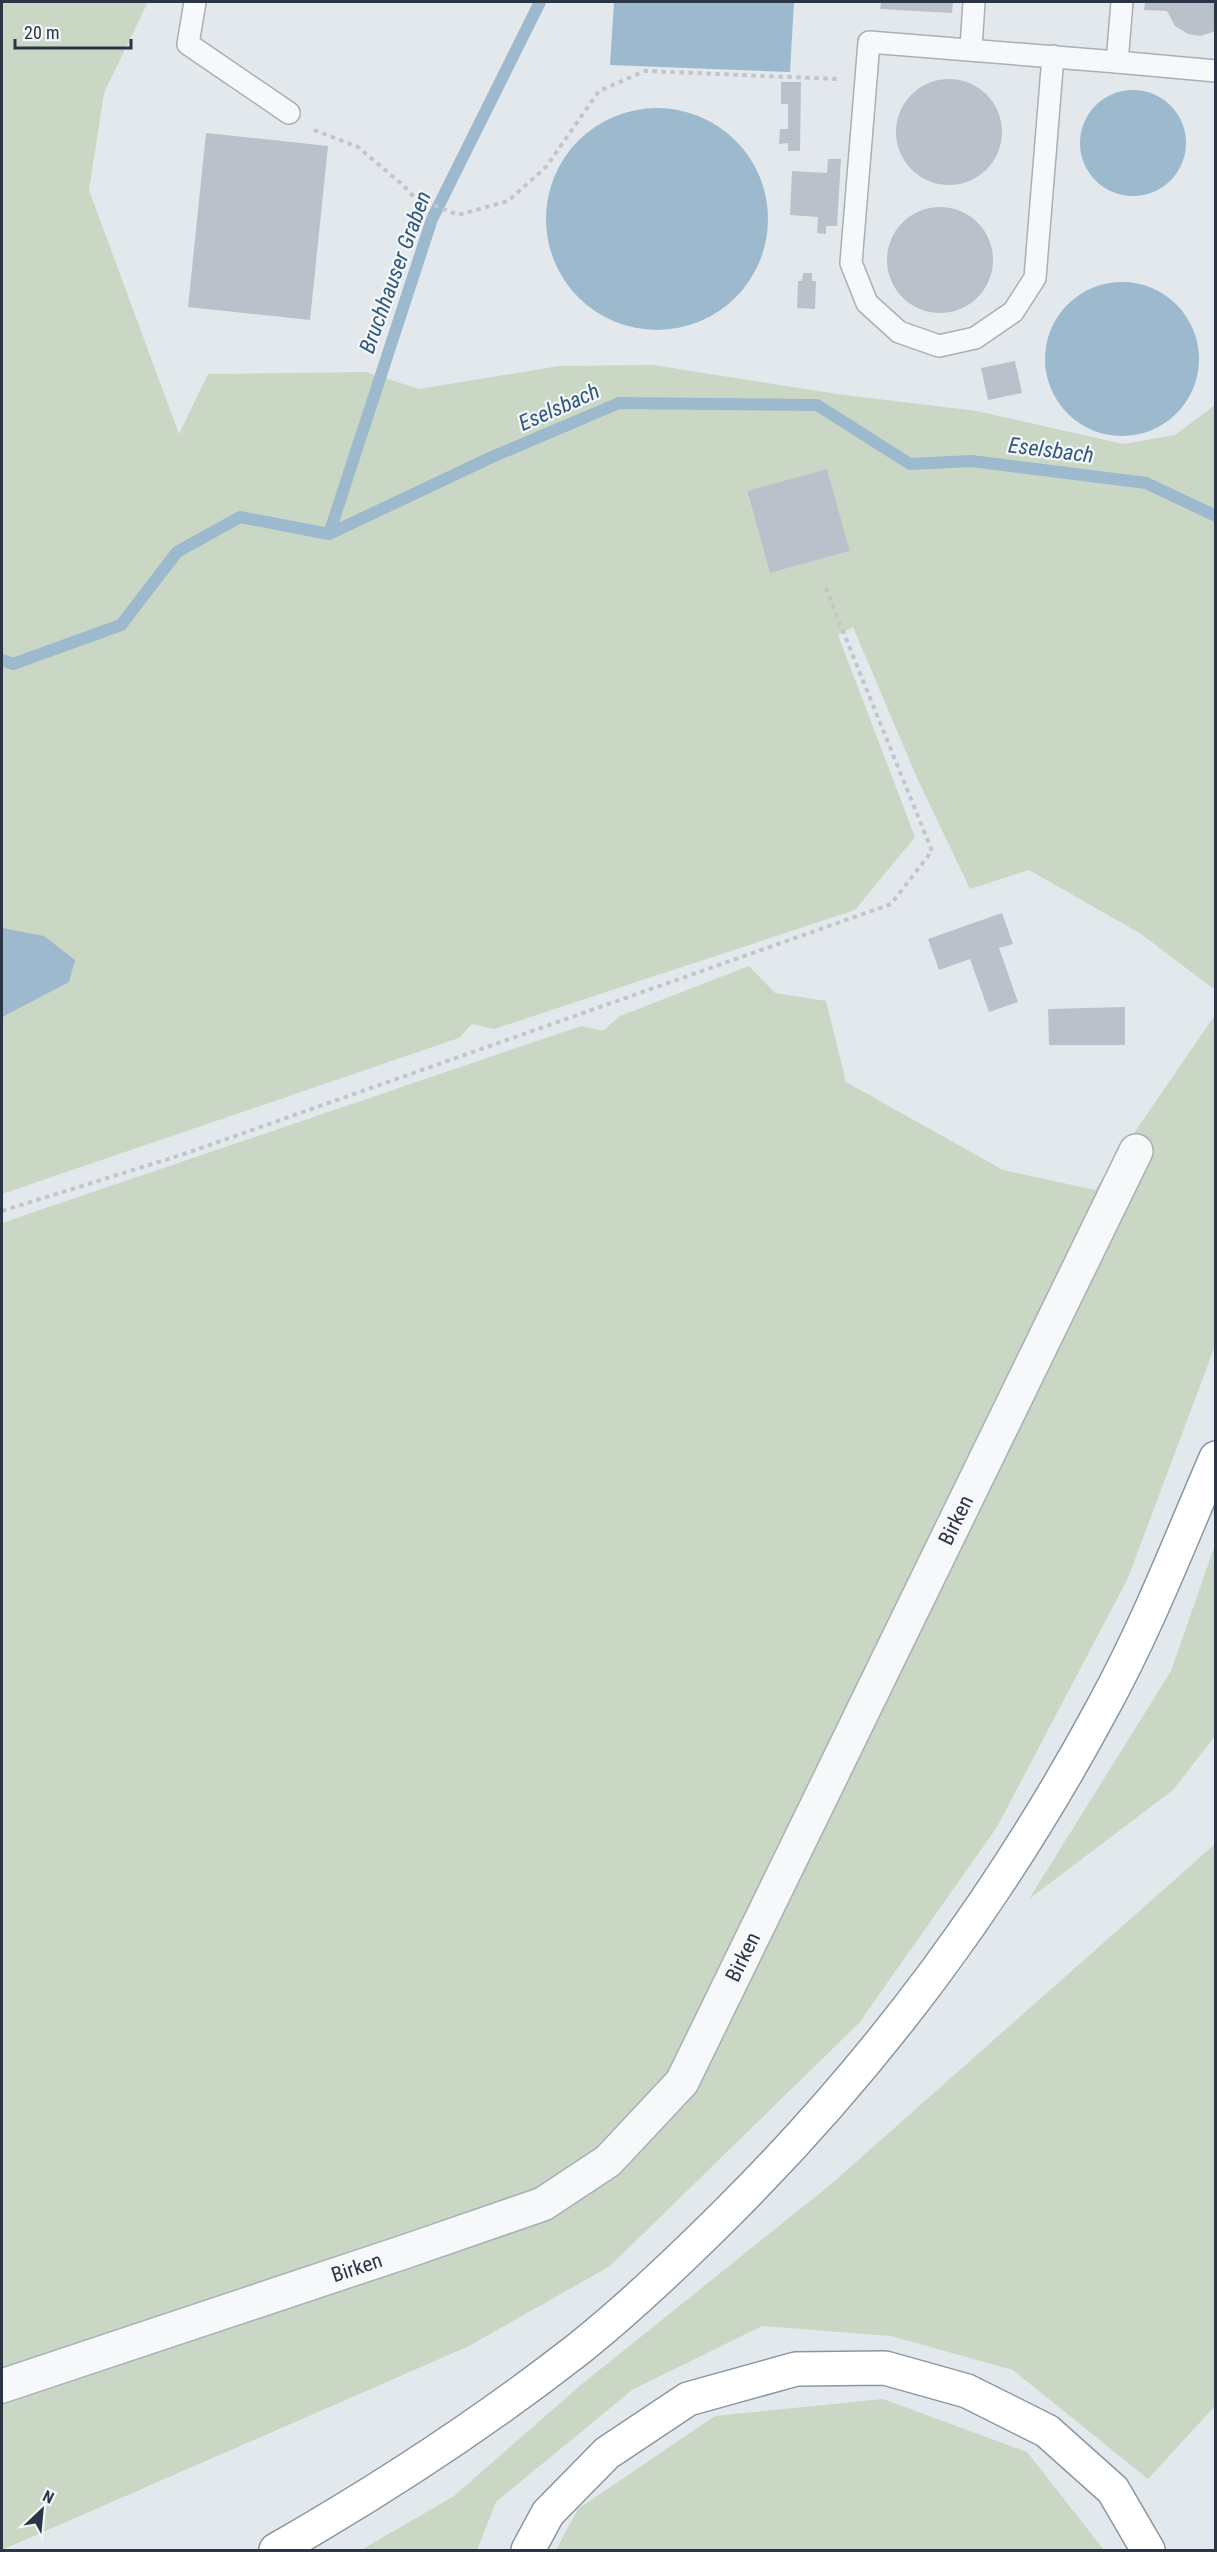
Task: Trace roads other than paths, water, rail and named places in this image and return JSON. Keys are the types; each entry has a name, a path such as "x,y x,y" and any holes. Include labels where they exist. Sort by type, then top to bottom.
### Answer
{"highway":[{"path":"276,2550 358,2503 476,2426 580,2348 697,2243 783,2157 876,2052 958,1945 1037,1823 1099,1715 1163,1583 1215,1458"},
{"path":"528,2550 548,2513 606,2453 688,2399 796,2369 863,2368 885,2368 967,2391 1047,2431 1113,2490 1148,2550"}],"street":[{"name":"Birken","path":"2,2386 543,2204 608,2161 682,2082 1136,1151"}],"lane":[{"path":"195,2 188,44 289,113"},
{"path":"971,48 974,2"},
{"path":"1117,62 1122,2"},
{"path":"1053,56 1035,278 1013,312 975,338 939,346 899,332 867,303 851,263 870,42 971,48 1215,71"}],"water":[{"path":"614,2 794,2 790,72 610,65"},
{"path":"1133,90 1153,94 1171,105 1182,123 1186,143 1182,163 1171,181 1153,192 1133,196 1113,192 1095,181 1084,163 1080,143 1084,123 1095,105 1113,94"},
{"path":"646,108 668,108 700,116 736,140 760,176 766,197 768,219 766,241 760,262 736,298 700,322 668,330 646,330 614,322 586,305 571,290 554,262 546,230 546,208 554,176 571,148 586,133 614,116"},
{"path":"1122,282 1151,288 1165,295 1176,305 1186,316 1193,330 1199,359 1193,388 1186,402 1176,413 1165,423 1151,430 1122,436 1093,430 1079,423 1068,413 1058,402 1051,388 1045,359 1051,330 1058,316 1068,305 1079,295 1093,288"},
{"path":"2,928 44,936 75,960 69,982 2,1017"}],"waterway":[{"name":"Bruchhauser Graben","path":"329,534 432,219 540,2"},
{"name":"Eselsbach","path":"2,660 13,664 121,625 177,552 240,517 329,534 492,457 619,403 817,405 910,464 971,461 1146,483 1216,516"}]}
